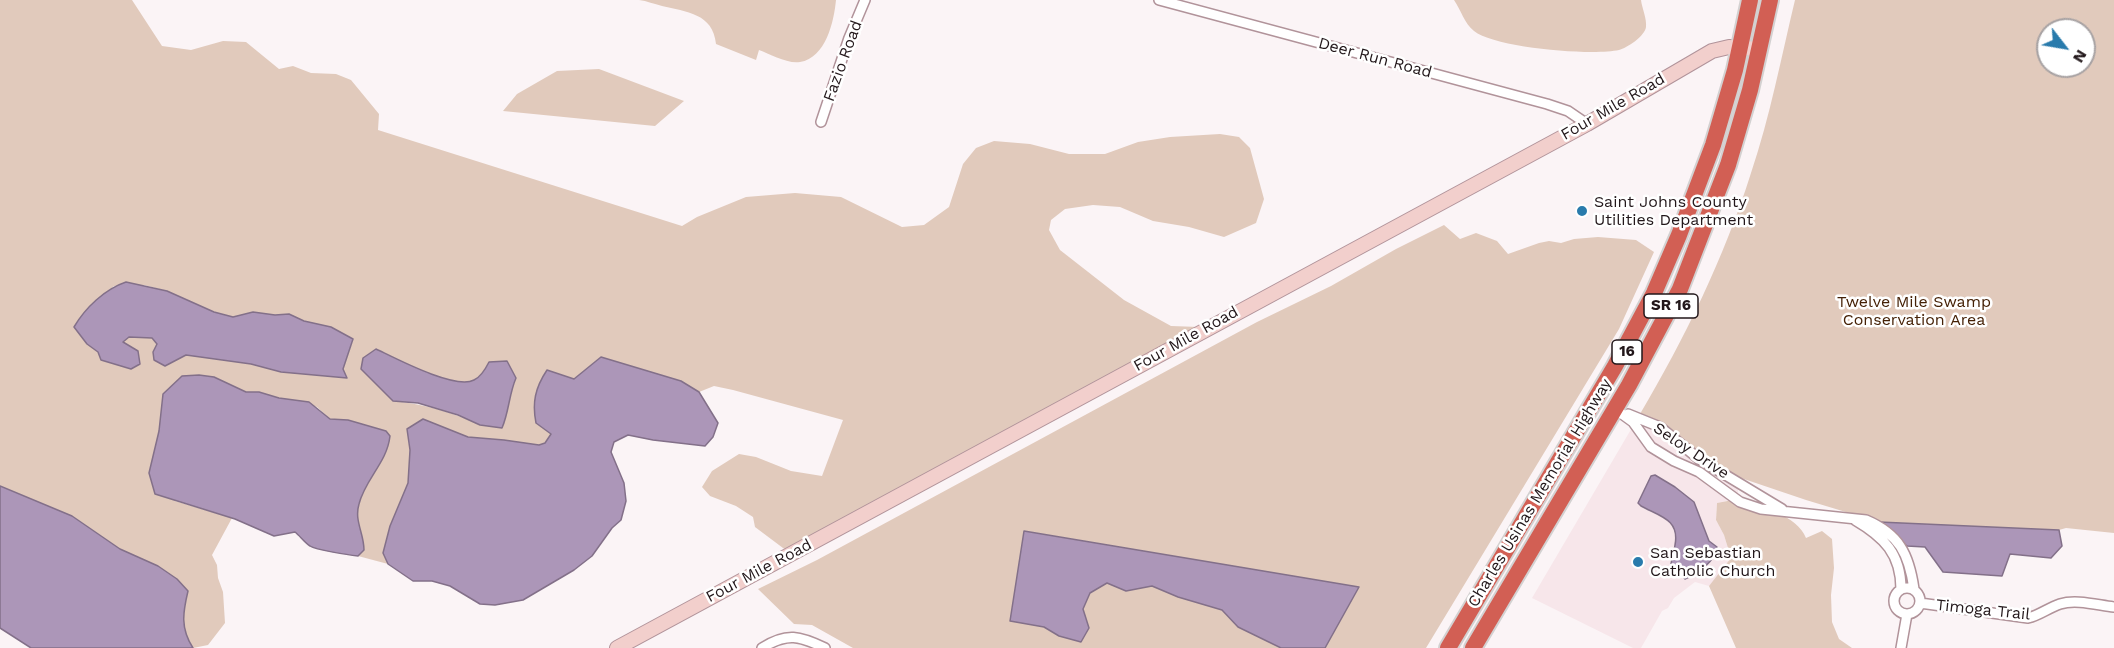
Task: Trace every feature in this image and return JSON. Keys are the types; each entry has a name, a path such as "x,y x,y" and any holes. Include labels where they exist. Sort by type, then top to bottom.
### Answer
{"highway":[{"name":"Charles Usinas Memorial Highway","path":"1450,648 1615,366 1654,293 1680,235 1713,146 1735,70 1750,0"},
{"name":"Charles Usinas Memorial Highway","path":"1473,648 1615,409 1666,317 1695,252 1728,165 1750,90 1770,0"},
{"name":"16","path":"1615,409 1606,394 1651,306 1654,293"}],"main road":[{"name":"Four Mile Road","path":"617,648 1587,124 1698,57 1720,48 1759,49"}],"street":[{"name":"Fazio Road","path":"821,122 849,38 865,0"},
{"name":"Deer Run Road","path":"1159,0 1547,104 1568,111 1587,124"},
{"name":"Seloy Drive","path":"1615,409 1660,428 1705,463 1786,511"},
{"name":"Seloy Drive","path":"1615,409 1633,422 1651,447 1698,472 1740,502 1761,509 1866,520 1880,526 1890,533 1907,557 1914,589 1919,595 1920,603"},
{"path":"1660,453 1674,438"},
{"name":"Seloy Drive","path":"1850,518 1866,527 1893,552 1901,573 1901,589 1895,595 1894,604 1899,611 1907,614"},
{"path":"1901,589 1914,589"},
{"name":"Timoga Trail","path":"1920,603 2028,618 2041,615 2058,604 2067,602 2114,607"},
{"path":"1901,648 1907,614 1916,611 1920,603"},
{"path":"762,648 782,638 794,636 825,648"}],"shaded area":[{"path":"126,282 167,291 214,312 233,317 253,312 289,314 304,321 331,327 353,339 343,369 347,378 281,372 251,364 186,355 165,366 154,360 153,352 157,344 152,338 129,337 123,342 138,351 140,364 131,369 101,360 98,352 87,344 74,327 96,300"},
{"path":"376,349 425,372 453,381 474,380 485,370 489,362 507,361 516,378 502,428 480,425 458,415 418,403 393,401 361,369 363,358"},
{"path":"601,357 681,381 699,392 718,423 713,437 705,446 628,435 614,442 611,452 624,483 626,501 621,520 612,528 592,556 574,570 523,600 495,605 480,604 450,586 432,581 413,581 388,564 383,553 390,526 408,483 410,450 407,429 423,419 468,437 539,445 545,443 551,434 536,423 534,409 537,389 547,370 574,379"},
{"path":"182,376 214,377 246,392 259,392 279,398 309,402 330,419 348,420 386,431 390,436 388,446 359,504 358,522 364,550 358,556 313,548 295,532 274,536 235,519 155,494 149,473 159,431 163,394"},
{"path":"1640,414 1676,434 1701,455 1738,477 1738,499 1717,503 1716,520 1724,535 1731,558 1718,578 1709,586 1695,582 1674,598 1668,608 1662,611 1641,648 1633,648 1532,598","holes":["1655,475 1694,502 1709,541 1715,545 1716,555 1689,577 1680,576 1677,569 1673,567 1672,555 1676,544 1671,521 1641,507"]},
{"path":"1655,475 1694,502 1709,541 1717,547 1710,562 1685,579 1671,564 1676,536 1671,524 1638,503 1651,476"},
{"path":"0,486 72,516 120,549 158,566 177,579 188,591 184,627 193,648 31,648 0,628"},
{"path":"1879,522 2059,530 2062,546 2051,558 2010,554 2002,576 1943,572 1925,547 1907,546"},
{"path":"1024,531 1359,587 1325,648 1281,648 1238,627 1222,610 1178,597 1152,586 1126,591 1107,583 1090,593 1083,609 1089,628 1081,642 1059,636 1044,627 1010,621"}],"green space":[{"path":"0,0 132,0 162,46 191,50 223,41 246,42 279,69 293,66 311,73 336,74 351,80 379,114 378,130 682,226 697,217 746,197 795,193 841,197 902,227 924,225 949,207 963,164 976,148 994,141 1030,144 1069,154 1105,154 1138,142 1170,137 1220,134 1239,137 1250,148 1264,199 1256,223 1224,237 1189,227 1153,221 1120,207 1093,205 1065,209 1051,220 1049,230 1060,250 1124,300 1171,326 1199,327 787,551 755,527 753,517 736,506 710,496 702,487 712,471 739,454 756,457 791,471 822,476 843,420 714,386 699,392 681,381 601,357 574,379 536,423 551,434 546,443 539,445 468,437 423,419 407,429 410,450 408,483 390,526 383,553 388,564 358,556 364,549 357,518 362,496 384,457 390,436 348,420 330,419 317,407 304,402 259,392 246,392 214,377 199,375 163,394 159,431 175,501 232,518 212,555 217,565 218,578 223,592 225,623 208,645 193,648 184,627 187,591 158,566 120,549 72,516 0,486","holes":["144,285 167,291 214,312 233,317 253,312 289,314 304,321 331,327 353,340 343,369 346,378 281,372 251,364 186,355 165,366 157,344 152,338 129,336 101,360 86,310 114,286","376,349 410,366 453,381 474,380 481,375 490,362 516,378 512,388 480,425 438,409 393,401"]},
{"path":"639,0 836,0 831,28 822,46 809,59 795,62 759,50 756,60 716,44 710,26 697,16"},
{"path":"1454,0 1641,0 1646,27 1635,41 1626,47 1606,52 1522,46 1485,37 1474,31"},
{"name":"Twelve Mile Swamp Conservation Area","path":"1795,0 2114,0 2114,533 2066,528 2059,530 1879,522 1738,477 1701,455 1676,434 1640,414 1688,327 1729,236 1751,173 1775,87"},
{"path":"599,69 684,101 655,126 503,111 517,94 557,71"},
{"path":"1444,225 1460,239 1476,233 1497,241 1508,254 1549,241 1561,243 1574,239 1598,237 1636,240 1654,252 1619,329 1426,648 1325,648 1358,587 1025,531 1010,621 1045,627 1059,636 1089,628 1083,609 1090,593 1107,583 1126,591 1152,586 1178,597 1222,610 1238,627 1281,648 853,648 812,625 794,624 758,589 817,560 1257,322 1331,286"},
{"path":"1738,499 1787,517 1795,523 1806,538 1822,531 1832,539 1834,568 1831,595 1832,622 1839,639 1852,648 1736,648 1709,586 1731,558 1724,535 1716,520 1717,503"}],"place":[{"name":"Saint Johns County Utilities Department","path":"1582,211"},
{"name":"San Sebastian Catholic Church","path":"1638,562"}]}
